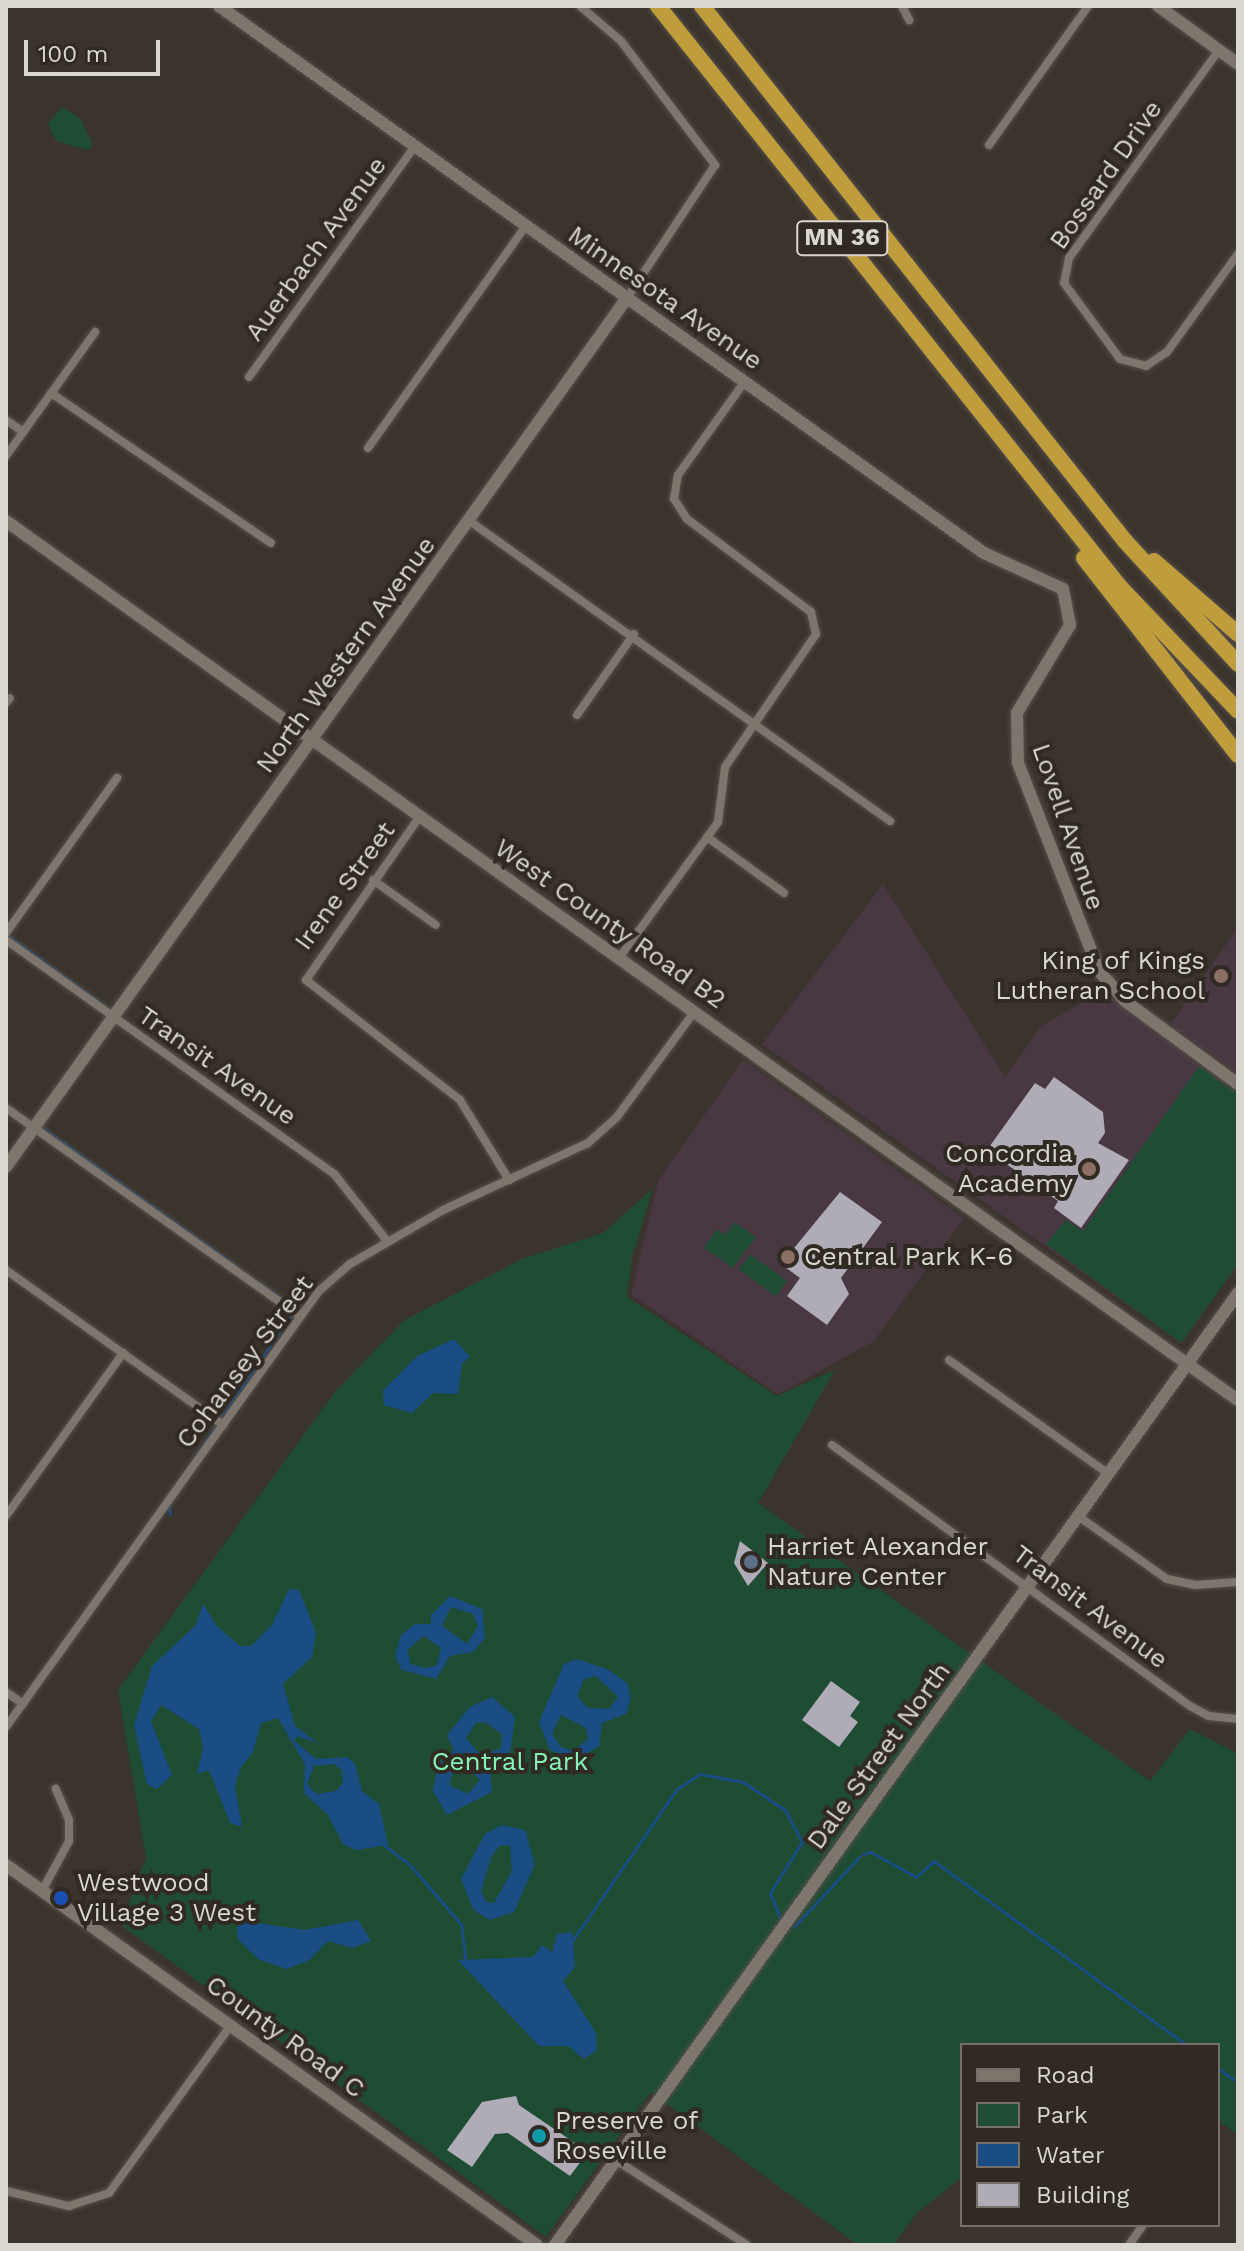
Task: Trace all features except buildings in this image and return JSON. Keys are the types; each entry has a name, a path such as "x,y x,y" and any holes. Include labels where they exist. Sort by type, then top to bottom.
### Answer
{"highway":[{"name":"MN 36","path":"658,6 1128,596 1238,711"},
{"name":"MN 36","path":"702,6 1148,569 1238,664"},
{"path":"1050,448 1159,565 1238,634"},
{"path":"1026,470 1109,595 1238,755"}],"street":[{"name":"Minnesota Avenue","path":"219,6 984,553 1055,582 1071,608 1070,625"},
{"name":"North Western Avenue","path":"6,1167 311,739 471,522 715,165 621,41 580,6"},
{"path":"902,6 909,20"},
{"path":"989,145 1088,6"},
{"path":"1158,6 1238,64"},
{"name":"Bossard Drive","path":"1219,50 1069,258 1063,275 1070,298 1120,359 1146,366 1167,352 1238,254"},
{"name":"Auerbach Avenue","path":"249,377 416,145"},
{"path":"368,448 526,226"},
{"path":"6,456 95,332"},
{"path":"619,958 722,814 725,767 813,640 815,619 681,514 673,491 745,381"},
{"path":"51,393 271,543"},
{"path":"6,420 23,432"},
{"name":"West County Road B2","path":"6,521 1189,1362 1238,1400"},
{"path":"471,522 634,634 890,821"},
{"name":"Lovell Avenue","path":"1070,625 1021,703 1015,726 1018,763 1099,971 1125,1001 1238,1084"},
{"path":"577,715 634,634"},
{"path":"6,933 117,778"},
{"name":"Irene Street","path":"420,816 306,980 460,1100 509,1180"},
{"path":"707,837 784,893"},
{"path":"373,880 436,925"},
{"name":"Transit Avenue","path":"6,940 335,1175 388,1242"},
{"name":"Cohansey Street","path":"6,1727 300,1316 334,1277 388,1242 509,1180 571,1153 603,1131 695,1011"},
{"path":"6,1108 300,1316"},
{"path":"6,1270 223,1425"},
{"name":"Dale Street North","path":"555,2245 1238,1293"},
{"path":"6,1516 123,1353"},
{"path":"949,1360 1109,1474"},
{"name":"Transit Avenue","path":"832,1445 1209,1716 1238,1719"},
{"path":"1078,1516 1167,1579 1195,1585 1238,1582"},
{"path":"6,1692 23,1704"},
{"path":"42,1891 69,1841 69,1820 56,1789"},
{"name":"County Road C","path":"6,1865 537,2245"},
{"path":"6,2191 69,2206 109,2193 231,2025"},
{"path":"616,2160 747,2245"},
{"path":"1129,2245 1142,2227"}],"shaded area":[{"name":"Concordia Academy","path":"883,884 1005,1077 1041,1026 1102,991 1238,1094 1238,1264 1181,1343 762,1044"},
{"name":"King of Kings Lutheran School","path":"1238,927 1238,1073 1170,1025"},
{"name":"Central Park K-6","path":"743,1060 964,1218 873,1342 778,1394 631,1295 658,1181"}],"green space":[{"path":"62,107 80,118 93,145 88,150 56,141 48,124"},
{"path":"1199,1066 1238,1094 1238,1264 1181,1343 1046,1244 1066,1220 1083,1231"},
{"name":"Central Park","path":"653,1188 632,1257 627,1297 777,1396 835,1370 758,1503 1150,1781 1190,1729 1238,1754 1238,2135 1220,2122 1220,2043 960,2043 960,2179 917,2213 893,2245 858,2245 651,2092 546,2237 121,1925 146,1858 118,1690 335,1392 403,1321 522,1259 603,1233"},
{"path":"735,1222 756,1237 733,1268 704,1248 717,1229 725,1235"},
{"path":"750,1254 787,1281 776,1296 739,1269"}],"water":[{"path":"454,1339 470,1357 462,1363 458,1394 433,1393 412,1413 384,1405 383,1391 417,1356"},
{"path":"289,1589 299,1590 316,1633 312,1657 283,1684 295,1726 318,1743 297,1736 294,1741 316,1759 347,1757 355,1764 362,1791 379,1804 388,1845 356,1850 343,1844 327,1814 304,1793 305,1764 278,1718 261,1723 253,1752 241,1767 235,1786 242,1827 230,1823 209,1770 197,1774 203,1747 199,1729 161,1705 151,1721 172,1775 157,1789 147,1784 134,1725 152,1666 196,1625 203,1604 217,1626 240,1646 251,1646 272,1625","holes":["334,1764 342,1770 343,1783 336,1791 317,1794 307,1784 314,1766"]},
{"path":"450,1596 482,1609 485,1638 473,1652 450,1656 436,1679 402,1670 395,1656 401,1635 415,1624 431,1624 431,1615","holes":["451,1607 473,1614 478,1626 467,1644 442,1626","424,1636 441,1648 437,1665 426,1668 411,1664 407,1650"]},
{"path":"577,1659 609,1670 627,1683 631,1697 626,1714 602,1723 599,1746 576,1760 550,1750 539,1722 564,1664","holes":["596,1676 618,1697 609,1709 588,1708 577,1696 584,1679","561,1715 586,1728 588,1739 574,1751 561,1747 552,1734"]},
{"path":"492,1697 515,1717 509,1759 490,1767 492,1792 447,1815 433,1791 438,1765 454,1750 447,1735 470,1707","holes":["485,1722 502,1734 501,1748 481,1756 466,1738 476,1723","464,1765 480,1780 468,1794 449,1785 454,1767"]},
{"path":"502,1825 525,1830 535,1864 514,1912 489,1920 473,1909 461,1879 485,1834","holes":["510,1845 512,1871 494,1903 486,1902 481,1891 491,1857 499,1846"]},
{"path":"358,1920 371,1941 352,1948 328,1941 308,1961 286,1969 258,1959 238,1939 237,1927 248,1922 305,1930"},
{"path":"572,1932 575,1967 563,1981 596,2033 597,2050 584,2059 568,2046 539,2046 458,1960 533,1957 542,1945 552,1952 557,1934"}],"waterway":[{"path":"6,934 106,1007"},
{"path":"40,1126 236,1266"},
{"path":"258,1282 281,1298"},
{"path":"194,1458 292,1313"},
{"path":"169,1505 170,1514"},
{"path":"572,1941 677,1789 700,1774 743,1782 785,1810 802,1842 770,1893 780,1918"},
{"path":"385,1846 410,1865 461,1924 465,1959"},
{"path":"863,1854 871,1852 916,1877 934,1861 1183,2043"},
{"path":"794,1927 859,1857"},
{"path":"1220,2069 1233,2079"}],"place":[{"name":"King of Kings Lutheran School","path":"1221,976"},
{"name":"Concordia Academy","path":"1089,1169"},
{"name":"Central Park K-6","path":"788,1257"},
{"name":"Harriet Alexander Nature Center","path":"751,1562"},
{"name":"Westwood Village 3 West","path":"61,1898"},
{"name":"Preserve of Roseville","path":"539,2136"}]}
